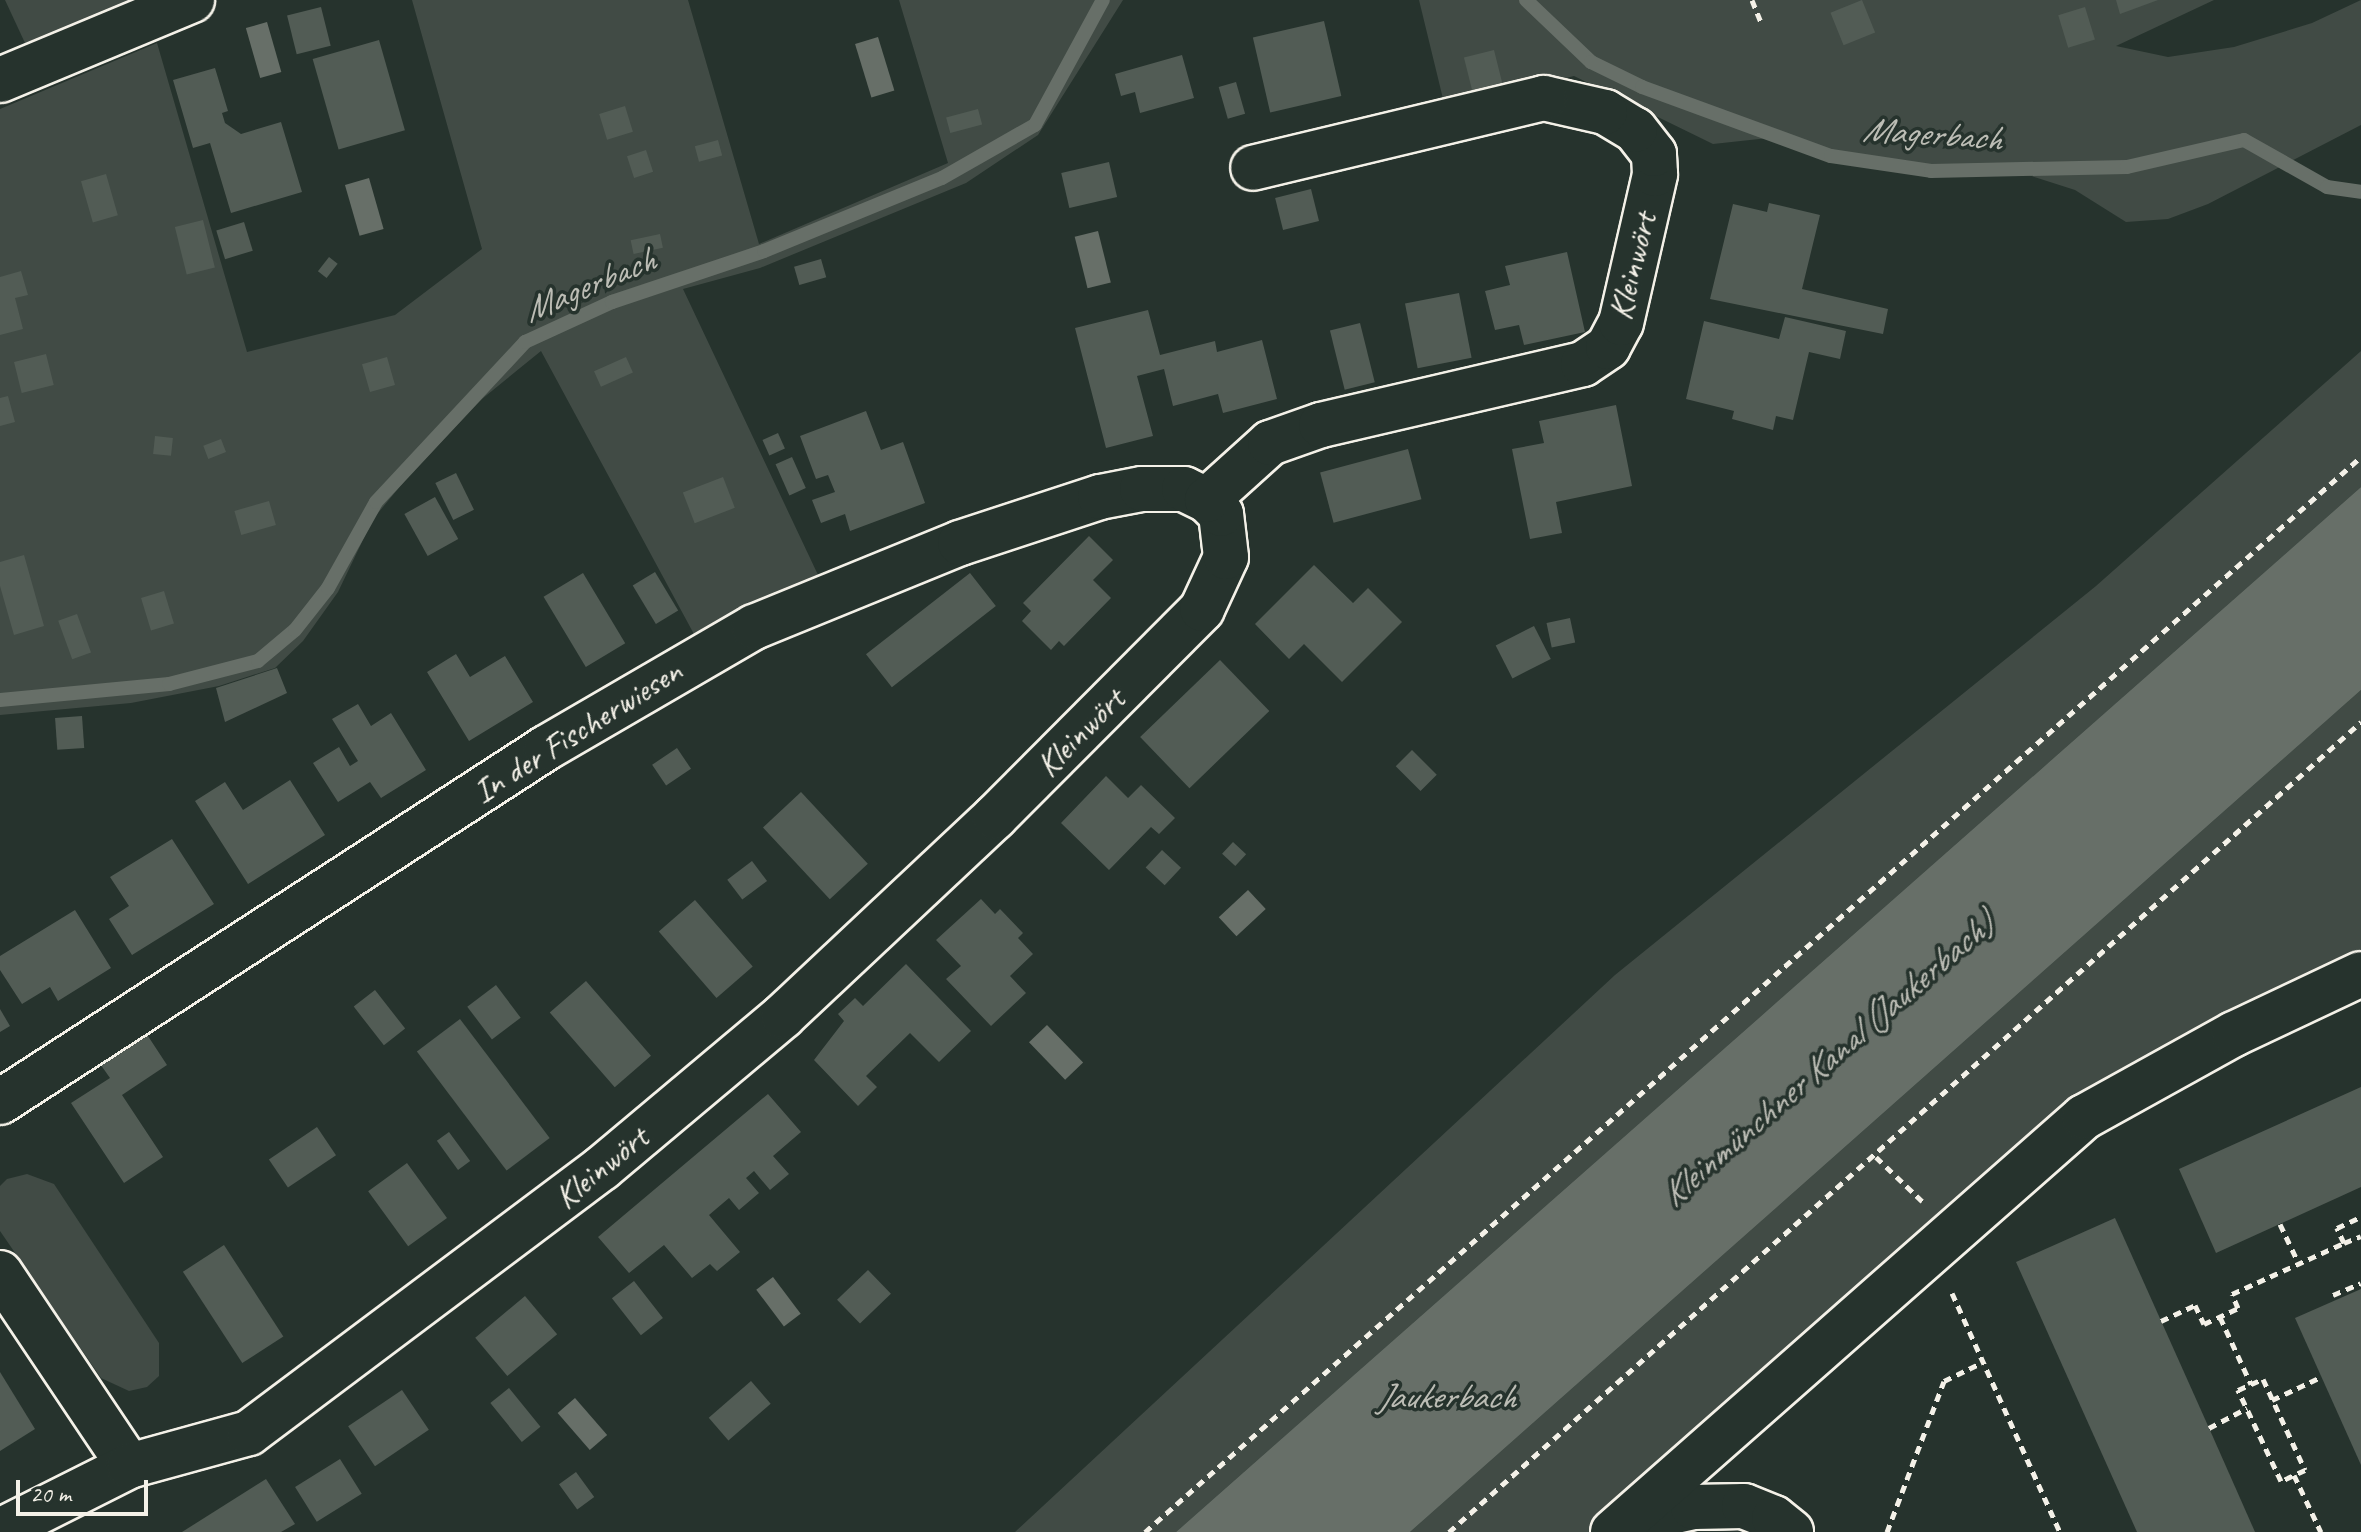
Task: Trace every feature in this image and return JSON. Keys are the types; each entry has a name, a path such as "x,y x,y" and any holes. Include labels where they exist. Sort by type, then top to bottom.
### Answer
{"street":[{"path":"0,80 192,0"},
{"name":"Kleinwört","path":"0,1531 129,1466 249,1433 602,1168 783,1016 995,817 1202,609 1226,557 1221,514 1207,500 1270,443 1321,425 1583,364 1608,347 1621,323 1655,174 1654,154 1635,130 1605,112 1544,98 1253,168"},
{"name":"In der Fischerwiesen","path":"0,1102 546,748 754,627 960,543 1100,497 1142,489 1184,489 1207,500"},
{"path":"1618,1527 2042,1150 2108,1101 2361,974"},
{"path":"0,1273 129,1466"},
{"path":"1618,1527 1693,1507 1744,1506 1774,1518 1791,1532"}],"path":[{"path":"1752,0 1762,25"},
{"path":"1145,1532 2361,457"},
{"path":"1449,1532 1702,1304 1876,1157 2361,722"},
{"path":"1876,1157 1942,1239 1983,1362 2060,1532"},
{"path":"2344,1243 2337,1228 2361,1217"},
{"path":"2280,1224 2299,1264"},
{"path":"2161,1321 2195,1305 2204,1324 2238,1308 2232,1294 2361,1236"},
{"path":"2333,1295 2361,1283"},
{"path":"2220,1317 2251,1384"},
{"path":"1887,1532 1944,1381 1983,1362"},
{"path":"2272,1400 2321,1377"},
{"path":"2263,1379 2272,1400 2305,1470 2281,1481 2238,1390 2263,1379"},
{"path":"2209,1428 2247,1408"},
{"path":"2294,1475 2321,1532"}],"shaded area":[{"path":"5,0 137,0 25,43"},
{"path":"412,0 688,0 759,244 948,163 899,0 1123,0 1038,135 966,183 760,268 683,289 819,577 695,636 541,351 482,399 407,478 373,519 338,592 303,641 275,668 219,686 131,703 0,715 0,109 157,43 247,352 395,315 482,249"},
{"path":"1419,0 2214,0 2116,46 2168,57 2234,47 2312,23 2361,0 2361,125 2208,204 2168,219 2126,222 2075,190 2022,173 1832,155 1787,136 1713,144 1574,76 1445,107"},
{"path":"2361,351 2361,487 1176,1532 1015,1532 1615,975 2096,586"},
{"path":"2361,690 2361,964 2125,1076 1600,1532 1410,1532"},
{"path":"27,1174 54,1184 159,1343 159,1376 147,1387 129,1391 101,1378 0,1231 0,1186 7,1179"}],"water":[{"path":"267,22 281,72 260,78 246,28"},
{"path":"878,37 894,91 871,98 855,44"},
{"path":"369,178 384,229 360,236 345,185"},
{"path":"1098,231 1111,282 1088,288 1075,237"},
{"name":"Jaukerbach","path":"2361,487 2361,690 1410,1532 1176,1532"},
{"path":"1248,890 1266,909 1236,936 1219,917"},
{"path":"1047,1025 1083,1062 1065,1080 1029,1042"},
{"path":"773,1277 801,1314 784,1326 756,1290"},
{"path":"575,1398 607,1435 590,1450 558,1413"}],"building":[{"path":"1862,0 1875,32 1844,45 1830,13"},
{"path":"2116,0 2158,0 2120,14"},
{"path":"321,7 331,46 297,54 287,15"},
{"path":"2085,7 2095,40 2068,48 2058,15"},
{"path":"1324,21 1341,96 1270,112 1253,37"},
{"path":"379,40 405,130 339,149 313,59"},
{"path":"1494,50 1503,87 1473,94 1464,57"},
{"path":"1182,55 1194,98 1140,113 1135,92 1121,96 1115,74"},
{"path":"215,68 228,111 222,113 225,123 241,134 281,122 302,192 231,213 210,143 193,148 173,80"},
{"path":"1236,82 1245,114 1228,119 1219,87"},
{"path":"625,106 633,132 607,140 599,114"},
{"path":"978,109 982,124 950,133 946,118"},
{"path":"718,140 722,155 699,162 695,146"},
{"path":"646,150 653,172 634,178 627,156"},
{"path":"1109,162 1117,197 1069,208 1061,173"},
{"path":"106,174 118,215 93,223 81,181"},
{"path":"1311,189 1319,221 1283,230 1275,198"},
{"path":"1769,203 1820,215 1802,289 1888,309 1883,334 1710,299 1733,204 1767,212"},
{"path":"203,220 215,268 187,275 175,227"},
{"path":"244,222 253,251 225,259 216,230"},
{"path":"660,234 663,248 634,254 631,240"},
{"path":"1567,252 1585,332 1524,345 1519,325 1495,330 1485,291 1510,285 1505,266"},
{"path":"329,257 338,264 327,278 318,271"},
{"path":"821,259 826,277 799,285 794,267"},
{"path":"21,271 28,295 15,298 23,329 0,335 0,277"},
{"path":"1459,293 1472,358 1418,368 1405,303"},
{"path":"1148,310 1160,355 1215,341 1217,352 1262,340 1277,399 1223,413 1218,394 1173,406 1164,369 1137,376 1153,436 1106,448 1075,328"},
{"path":"1785,317 1846,331 1840,359 1809,352 1793,420 1776,416 1773,430 1732,419 1734,411 1686,399 1704,321 1779,339"},
{"path":"1360,323 1375,382 1345,390 1330,330"},
{"path":"46,354 54,385 22,393 14,362"},
{"path":"387,357 395,385 370,392 362,364"},
{"path":"626,357 633,373 601,387 594,371"},
{"path":"8,396 15,422 0,426 0,398"},
{"path":"1616,405 1632,486 1556,502 1562,533 1530,539 1512,449 1544,443 1539,421"},
{"path":"866,411 881,450 903,442 925,503 850,531 845,514 821,523 812,500 835,492 828,475 816,479 800,436"},
{"path":"778,433 785,449 769,455 762,440"},
{"path":"155,436 173,438 171,456 153,454"},
{"path":"221,439 226,452 208,459 203,446"},
{"path":"1408,449 1421,499 1334,523 1320,473"},
{"path":"792,457 806,488 789,495 776,464"},
{"path":"456,473 474,510 453,520 435,483"},
{"path":"723,477 735,508 695,523 683,492"},
{"path":"435,497 458,539 428,556 404,514"},
{"path":"269,501 276,525 241,535 234,511"},
{"path":"1089,536 1113,560 1093,580 1111,598 1064,646 1059,641 1051,650 1022,621 1031,611 1023,603"},
{"path":"24,555 44,626 14,635 0,586 0,562"},
{"path":"1314,565 1353,603 1368,588 1402,622 1342,682 1304,644 1289,659 1255,624"},
{"path":"655,572 678,611 656,624 633,585"},
{"path":"583,573 625,643 586,667 544,597"},
{"path":"970,573 996,606 892,687 866,654"},
{"path":"164,591 174,624 151,631 141,598"},
{"path":"77,614 91,653 72,659 58,621"},
{"path":"1570,618 1575,642 1552,647 1547,623"},
{"path":"1534,626 1551,659 1512,678 1496,646"},
{"path":"456,654 470,677 505,656 533,702 469,741 427,672"},
{"path":"1220,660 1269,711 1189,788 1140,737"},
{"path":"277,668 287,693 225,722 216,688"},
{"path":"358,704 371,726 391,713 426,770 381,798 370,782 338,802 313,763 339,747 350,766 358,761 332,719"},
{"path":"82,716 84,748 57,750 55,718"},
{"path":"677,748 691,769 666,786 652,765"},
{"path":"1412,750 1437,775 1420,791 1396,766"},
{"path":"1106,776 1128,798 1141,785 1175,818 1159,834 1151,827 1109,870 1061,823"},
{"path":"290,780 325,835 248,884 195,801 225,782 243,810"},
{"path":"801,792 868,864 830,899 763,827"},
{"path":"172,839 214,904 132,955 109,919 129,906 110,877"},
{"path":"1233,842 1246,854 1235,866 1222,854"},
{"path":"1162,850 1181,868 1165,885 1146,868"},
{"path":"752,861 767,881 742,900 727,880"},
{"path":"981,899 995,914 1000,909 1023,933 1018,938 1033,954 1010,976 1026,993 991,1026 946,979 961,966 936,940"},
{"path":"695,900 753,966 717,998 659,931"},
{"path":"75,910 111,968 58,1001 50,987 22,1004 0,970 0,956"},
{"path":"906,964 971,1031 939,1062 910,1033 866,1076 877,1087 858,1106 814,1060 844,1021 838,1014 855,998 863,1006"},
{"path":"586,981 651,1056 615,1087 550,1012"},
{"path":"496,985 521,1018 492,1039 467,1007"},
{"path":"375,990 405,1029 384,1045 354,1007"},
{"path":"0,1009 10,1026 0,1032"},
{"path":"460,1019 550,1138 507,1170 417,1051"},
{"path":"144,1030 167,1065 122,1095 163,1157 124,1183 71,1103 110,1078 98,1061"},
{"path":"2361,1087 2361,1187 2216,1253 2179,1169"},
{"path":"768,1094 801,1132 773,1156 789,1174 770,1190 754,1171 746,1178 759,1193 739,1210 729,1198 709,1215 740,1252 717,1271 710,1264 692,1278 664,1245 629,1273 598,1237"},
{"path":"317,1127 336,1155 288,1188 269,1159"},
{"path":"449,1132 470,1161 458,1170 437,1141"},
{"path":"407,1163 447,1218 408,1246 368,1191"},
{"path":"2115,1218 2255,1532 2137,1532 2016,1262"},
{"path":"224,1245 283,1336 242,1363 183,1272"},
{"path":"868,1270 891,1294 860,1324 837,1300"},
{"path":"634,1281 663,1318 641,1335 612,1298"},
{"path":"2361,1289 2361,1465 2295,1318"},
{"path":"525,1296 557,1334 507,1376 475,1338"},
{"path":"0,1372 35,1429 0,1451"},
{"path":"751,1381 771,1404 728,1440 709,1418"},
{"path":"509,1388 540,1427 522,1442 490,1403"},
{"path":"402,1390 429,1430 375,1466 348,1426"},
{"path":"340,1459 362,1494 317,1522 295,1487"},
{"path":"576,1472 594,1497 577,1509 559,1484"},
{"path":"266,1479 295,1524 281,1532 182,1532"}],"waterway":[{"name":"Magerbach","path":"0,700 169,684 258,661 295,630 328,588 376,502 525,342 612,302 764,251 942,178 1035,125 1103,0"},
{"name":"Magerbach","path":"1526,0 1591,62 1642,87 1831,156 1931,171 2127,167 2244,140 2327,187 2361,192"}],"water label":[{"name":"Kleinmünchner Kanal (Jaukerbach)","path":"1827,1060"}]}
